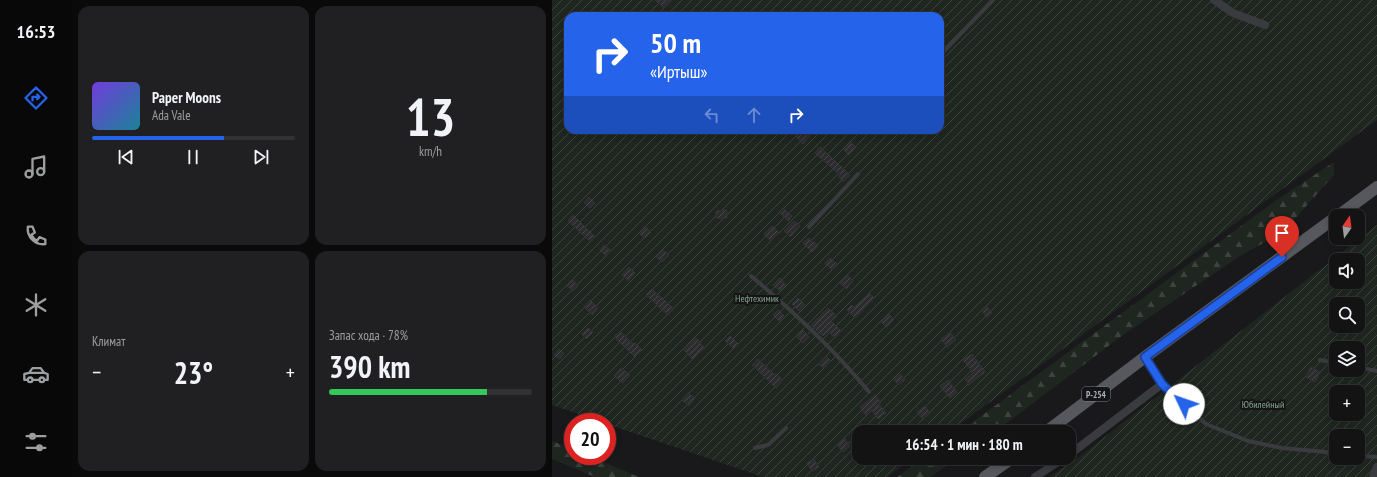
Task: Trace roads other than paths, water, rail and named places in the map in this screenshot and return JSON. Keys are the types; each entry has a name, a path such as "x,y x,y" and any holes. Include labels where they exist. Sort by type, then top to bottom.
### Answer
{"main road":[{"name":"Р-254","path":"1348,209 1377,187"},
{"name":"Р-254","path":"1055,425 1145,357 1329,223"},
{"path":"985,477 1002,465"}],"street":[{"path":"1214,0 1233,13 1265,25"},
{"path":"1076,450 1162,384 1145,357"},
{"path":"1035,477 1053,465"},
{"path":"1373,477 1377,467"}],"lane":[{"path":"944,51 993,0"},
{"path":"809,227 858,174"},
{"path":"751,276 801,320 855,374 869,392"},
{"path":"1320,360 1329,362"},
{"path":"1365,368 1377,371"},
{"path":"1162,384 1206,424 1248,441 1282,448 1329,453"},
{"path":"755,448 768,445 786,428"},
{"path":"1365,456 1377,457"}],"park label":[{"name":"Нефтехимик","path":"757,298"},
{"name":"Юбилейный","path":"1263,404"}]}
